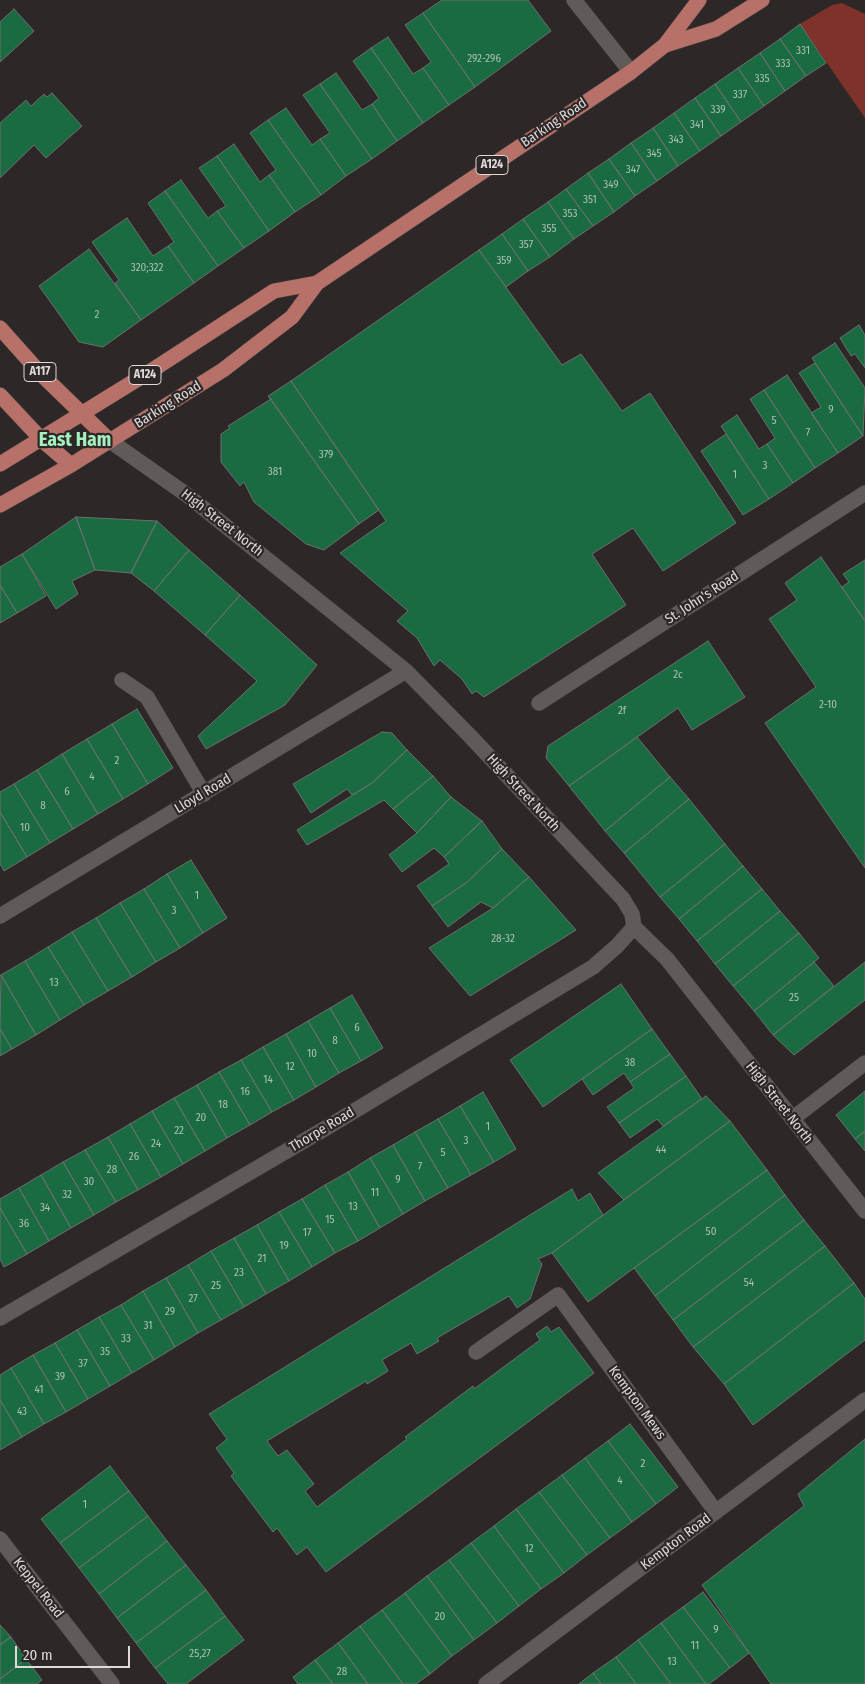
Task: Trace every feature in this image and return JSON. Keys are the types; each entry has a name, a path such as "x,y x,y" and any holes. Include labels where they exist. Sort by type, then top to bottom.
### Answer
{"main road":[{"name":"Barking Road","path":"0,504 71,465 176,402 231,364 292,317 317,283 631,72 665,45 699,0"},
{"name":"Barking Road","path":"665,45 716,29 762,0"},
{"name":"Barking Road","path":"0,464 42,440 274,292 317,283"},
{"name":"A117","path":"0,328 81,414"},
{"path":"0,395 42,440 71,465"},
{"path":"81,414 110,441"}],"street":[{"path":"574,0 631,72"},
{"name":"High Street North","path":"110,441 187,495 406,671 470,736 623,899 632,914 634,927 667,959 865,1212"},
{"name":"St. John's Road","path":"539,703 865,493"},
{"name":"Lloyd Road","path":"0,916 406,671"},
{"path":"122,680 147,696 204,794"},
{"name":"Thorpe Road","path":"0,1318 326,1128 593,967 618,946 634,927"},
{"path":"792,1119 865,1063"},
{"name":"Kempton Mews","path":"476,1352 558,1295 716,1512"},
{"name":"Kempton Road","path":"486,1684 865,1400"},
{"name":"Keppel Road","path":"0,1539 112,1684"}],"shaded area":[{"path":"842,3 865,14 865,118 800,24 832,5"}],"building":[{"path":"442,0 528,0 551,31 475,87 423,13"},
{"path":"14,9 34,31 0,62 0,22"},
{"path":"423,13 475,87 449,105 423,68 431,62 405,25"},
{"path":"800,24 826,63 806,76 780,39"},
{"path":"388,37 413,74 423,68 449,105 423,123 371,48"},
{"path":"780,39 806,76 785,91 760,53"},
{"path":"371,48 423,123 397,141 372,104 379,98 353,61"},
{"path":"760,53 785,91 764,106 738,68"},
{"path":"738,68 764,106 741,122 715,84"},
{"path":"336,73 362,110 372,104 397,141 372,159 320,84"},
{"path":"320,84 372,159 346,176 320,139 330,133 303,95"},
{"path":"715,84 741,122 721,136 695,98"},
{"path":"52,93 82,126 46,158 34,145 0,178 0,123 26,100 31,106 44,94 47,97"},
{"path":"695,98 721,136 700,151 674,113"},
{"path":"286,108 312,145 320,139 346,176 321,195 268,120"},
{"path":"674,113 700,151 678,166 653,128"},
{"path":"268,120 321,195 295,212 269,175 276,170 250,133"},
{"path":"653,128 678,166 657,181 631,143"},
{"path":"631,143 657,181 635,196 609,159"},
{"path":"234,144 260,182 269,175 295,212 269,231 217,156"},
{"path":"217,156 269,231 244,248 217,211 226,206 199,168"},
{"path":"609,159 635,196 614,212 588,173"},
{"path":"588,173 614,212 593,226 566,189"},
{"path":"181,180 208,218 217,211 244,248 218,266 165,191"},
{"path":"566,189 593,226 574,239 548,202"},
{"path":"165,191 218,266 194,283 168,246 174,242 148,203"},
{"path":"548,202 574,239 550,257 523,219"},
{"path":"127,218 153,256 168,246 194,283 141,320 115,283 119,280 92,242"},
{"path":"523,219 550,257 528,271 502,234"},
{"path":"502,234 528,271 506,287 479,250"},
{"path":"89,249 141,320 103,347 79,342 39,286"},
{"path":"479,250 562,365 581,354 622,411 650,393 736,523 663,571 633,528 592,554 626,605 484,697 476,691 472,694 462,679 440,660 434,666 417,638 397,621 408,611 340,553 386,521 291,381"},
{"path":"859,325 865,335 865,368 855,354 851,356 840,338"},
{"path":"835,343 865,388 863,436 812,358"},
{"path":"815,363 863,436 838,453 811,413 821,407 799,373"},
{"path":"787,375 838,453 815,468 764,390"},
{"path":"291,381 379,510 359,524 268,396"},
{"path":"764,390 815,468 793,483 767,444 775,438 750,399"},
{"path":"271,399 359,524 324,550 306,544 254,502 244,482 240,486 221,462 221,434 230,428 228,426"},
{"path":"737,415 759,449 767,444 793,483 769,499 721,426"},
{"path":"726,434 769,499 743,515 701,451"},
{"path":"76,517 157,521 131,573 95,570"},
{"path":"76,517 95,570 72,581 78,594 56,609 22,554"},
{"path":"157,521 189,550 154,591 131,573"},
{"path":"189,550 240,595 205,635 154,591"},
{"path":"22,554 46,596 17,613 0,585 0,567"},
{"path":"821,557 865,621 865,868 765,723 816,687 769,619 797,600 785,583"},
{"path":"865,560 865,621 842,587 849,582 843,574"},
{"path":"0,585 17,613 0,623"},
{"path":"240,595 317,665 285,705 206,749 198,736 257,681 205,635"},
{"path":"708,641 745,697 692,730 678,708 569,786 546,758 548,746"},
{"path":"137,709 173,768 148,784 112,724"},
{"path":"112,724 148,784 123,799 87,739"},
{"path":"382,732 392,733 407,750 372,783 352,795 347,789 311,813 293,784"},
{"path":"637,737 670,777 605,831 569,786"},
{"path":"87,739 123,799 98,814 62,754"},
{"path":"407,750 433,776 393,809 384,800 307,845 297,830 372,783"},
{"path":"62,754 98,814 73,829 37,770"},
{"path":"37,770 73,829 50,843 14,784"},
{"path":"433,776 451,797 417,833 393,809"},
{"path":"670,777 689,799 624,853 605,831"},
{"path":"14,784 50,843 27,857 0,812 0,792"},
{"path":"451,797 482,821 444,857 434,848 402,872 389,855 417,833"},
{"path":"689,799 725,844 660,897 624,853"},
{"path":"0,812 27,857 4,871 0,864"},
{"path":"482,821 502,849 466,883 432,906 417,886 449,864 444,857"},
{"path":"725,844 743,866 679,919 660,897"},
{"path":"502,849 529,877 493,908 481,902 448,927 432,906 466,883"},
{"path":"191,860 227,918 203,933 167,874"},
{"path":"743,866 762,889 697,941 679,919"},
{"path":"167,874 203,933 180,948 144,889"},
{"path":"529,877 576,930 470,996 429,948 493,908"},
{"path":"144,889 180,948 156,962 120,903"},
{"path":"762,889 780,911 715,964 697,941"},
{"path":"120,903 156,962 132,977 96,918"},
{"path":"780,911 799,933 733,986 715,964"},
{"path":"96,918 132,977 108,991 72,932"},
{"path":"72,932 108,991 84,1005 48,947"},
{"path":"799,933 819,958 754,1011 733,986"},
{"path":"48,947 84,1005 60,1020 25,961"},
{"path":"25,961 60,1020 36,1035 1,975"},
{"path":"814,962 834,986 773,1035 754,1011"},
{"path":"865,962 865,1000 794,1055 773,1035"},
{"path":"1,975 36,1035 12,1049 0,1029"},
{"path":"621,984 652,1029 543,1107 510,1060"},
{"path":"352,995 383,1048 361,1061 330,1008"},
{"path":"330,1008 361,1061 339,1073 308,1021"},
{"path":"308,1021 339,1073 316,1087 286,1034"},
{"path":"0,1029 12,1049 0,1056"},
{"path":"652,1029 670,1054 630,1082 624,1073 593,1095 582,1079"},
{"path":"286,1034 316,1087 294,1100 263,1047"},
{"path":"263,1047 294,1100 272,1112 241,1060"},
{"path":"670,1054 686,1076 619,1123 607,1107 634,1088 630,1082"},
{"path":"241,1060 272,1112 250,1125 219,1072"},
{"path":"219,1072 250,1125 227,1138 197,1085"},
{"path":"686,1076 702,1099 663,1126 657,1119 630,1138 619,1123"},
{"path":"197,1085 227,1138 205,1151 174,1098"},
{"path":"865,1091 865,1131 855,1139 836,1115"},
{"path":"483,1092 516,1149 494,1162 460,1106"},
{"path":"706,1096 730,1121 624,1200 598,1173"},
{"path":"174,1098 205,1151 183,1164 152,1111"},
{"path":"460,1106 494,1162 471,1175 438,1119"},
{"path":"152,1111 183,1164 161,1177 130,1124"},
{"path":"438,1119 471,1175 448,1188 415,1132"},
{"path":"730,1121 767,1170 588,1302 552,1253"},
{"path":"130,1124 161,1177 138,1190 108,1137"},
{"path":"865,1131 865,1151 855,1139"},
{"path":"415,1132 448,1188 425,1201 393,1145"},
{"path":"108,1137 138,1190 116,1202 85,1150"},
{"path":"393,1145 425,1201 403,1214 370,1158"},
{"path":"85,1150 116,1202 94,1215 63,1162"},
{"path":"370,1158 403,1214 380,1228 348,1172"},
{"path":"63,1162 94,1215 71,1228 41,1175"},
{"path":"767,1170 785,1195 655,1296 634,1268"},
{"path":"348,1172 380,1228 358,1241 325,1185"},
{"path":"41,1175 71,1228 49,1241 19,1188"},
{"path":"325,1185 358,1241 335,1253 302,1199"},
{"path":"19,1188 49,1241 27,1254 0,1208 0,1199"},
{"path":"572,1189 578,1201 590,1193 603,1215 552,1253 538,1259 542,1264 530,1299 517,1308 509,1296 437,1338 439,1341 417,1354 411,1343 382,1360 388,1371 367,1384 366,1381 267,1441 278,1456 287,1450 314,1484 305,1491 317,1507 473,1386 474,1389 540,1340 536,1334 547,1326 551,1332 559,1327 594,1373 326,1572 307,1547 297,1555 277,1528 273,1532 231,1476 234,1473 216,1448 227,1439 209,1414"},
{"path":"785,1195 804,1220 673,1320 655,1296"},
{"path":"302,1199 335,1253 312,1267 279,1212"},
{"path":"0,1208 27,1254 4,1267 0,1259"},
{"path":"279,1212 312,1267 289,1281 257,1225"},
{"path":"804,1220 825,1246 693,1347 673,1320"},
{"path":"257,1225 289,1281 266,1294 234,1238"},
{"path":"234,1238 266,1294 244,1307 211,1251"},
{"path":"825,1246 854,1283 724,1384 693,1347"},
{"path":"211,1251 244,1307 221,1320 188,1265"},
{"path":"188,1265 221,1320 198,1333 166,1278"},
{"path":"166,1278 198,1333 175,1347 143,1291"},
{"path":"854,1283 865,1299 865,1340 753,1425 724,1384"},
{"path":"143,1291 175,1347 154,1360 121,1305"},
{"path":"121,1305 154,1360 132,1373 99,1317"},
{"path":"99,1317 132,1373 110,1386 77,1330"},
{"path":"77,1330 110,1386 88,1399 55,1343"},
{"path":"55,1343 88,1399 66,1412 33,1355"},
{"path":"33,1355 66,1412 44,1424 11,1368"},
{"path":"11,1368 44,1424 22,1437 0,1400 0,1375"},
{"path":"0,1400 22,1437 0,1450"},
{"path":"630,1424 678,1487 656,1504 608,1441"},
{"path":"865,1439 865,1684 771,1684 702,1585 804,1506 798,1494"},
{"path":"608,1441 656,1504 632,1522 585,1458"},
{"path":"585,1458 632,1522 610,1538 562,1475"},
{"path":"110,1466 129,1491 60,1543 41,1519"},
{"path":"562,1475 610,1538 587,1555 539,1492"},
{"path":"129,1491 148,1516 79,1568 60,1543"},
{"path":"539,1492 587,1555 564,1573 516,1509"},
{"path":"516,1509 564,1573 541,1589 494,1526"},
{"path":"148,1516 167,1541 99,1594 79,1568"},
{"path":"494,1526 541,1589 519,1606 471,1543"},
{"path":"167,1541 186,1565 117,1618 99,1594"},
{"path":"471,1543 519,1606 497,1623 449,1560"},
{"path":"449,1560 497,1623 474,1640 427,1576"},
{"path":"186,1565 206,1590 136,1643 117,1618"},
{"path":"427,1576 474,1640 452,1656 405,1593"},
{"path":"206,1590 225,1616 155,1668 136,1643"},
{"path":"703,1592 749,1653 730,1668 683,1607"},
{"path":"405,1593 452,1656 430,1674 382,1610"},
{"path":"683,1607 730,1668 709,1684 706,1684 661,1623"},
{"path":"382,1610 430,1674 416,1684 403,1684 360,1626"},
{"path":"225,1616 244,1640 186,1684 168,1684 155,1668"},
{"path":"661,1623 706,1684 671,1684 638,1640"},
{"path":"0,1625 11,1637 0,1645"},
{"path":"360,1626 403,1684 368,1684 338,1643"},
{"path":"11,1637 26,1659 0,1679 0,1645"},
{"path":"638,1640 671,1684 636,1684 616,1657"},
{"path":"338,1643 368,1684 333,1684 315,1660"},
{"path":"616,1657 636,1684 601,1684 593,1673"},
{"path":"26,1659 42,1680 37,1684 0,1684 0,1679"},
{"path":"315,1660 333,1684 298,1684 293,1677"},
{"path":"593,1673 601,1684 579,1684"}],"district":[{"name":"East Ham","path":"75,441"}]}
